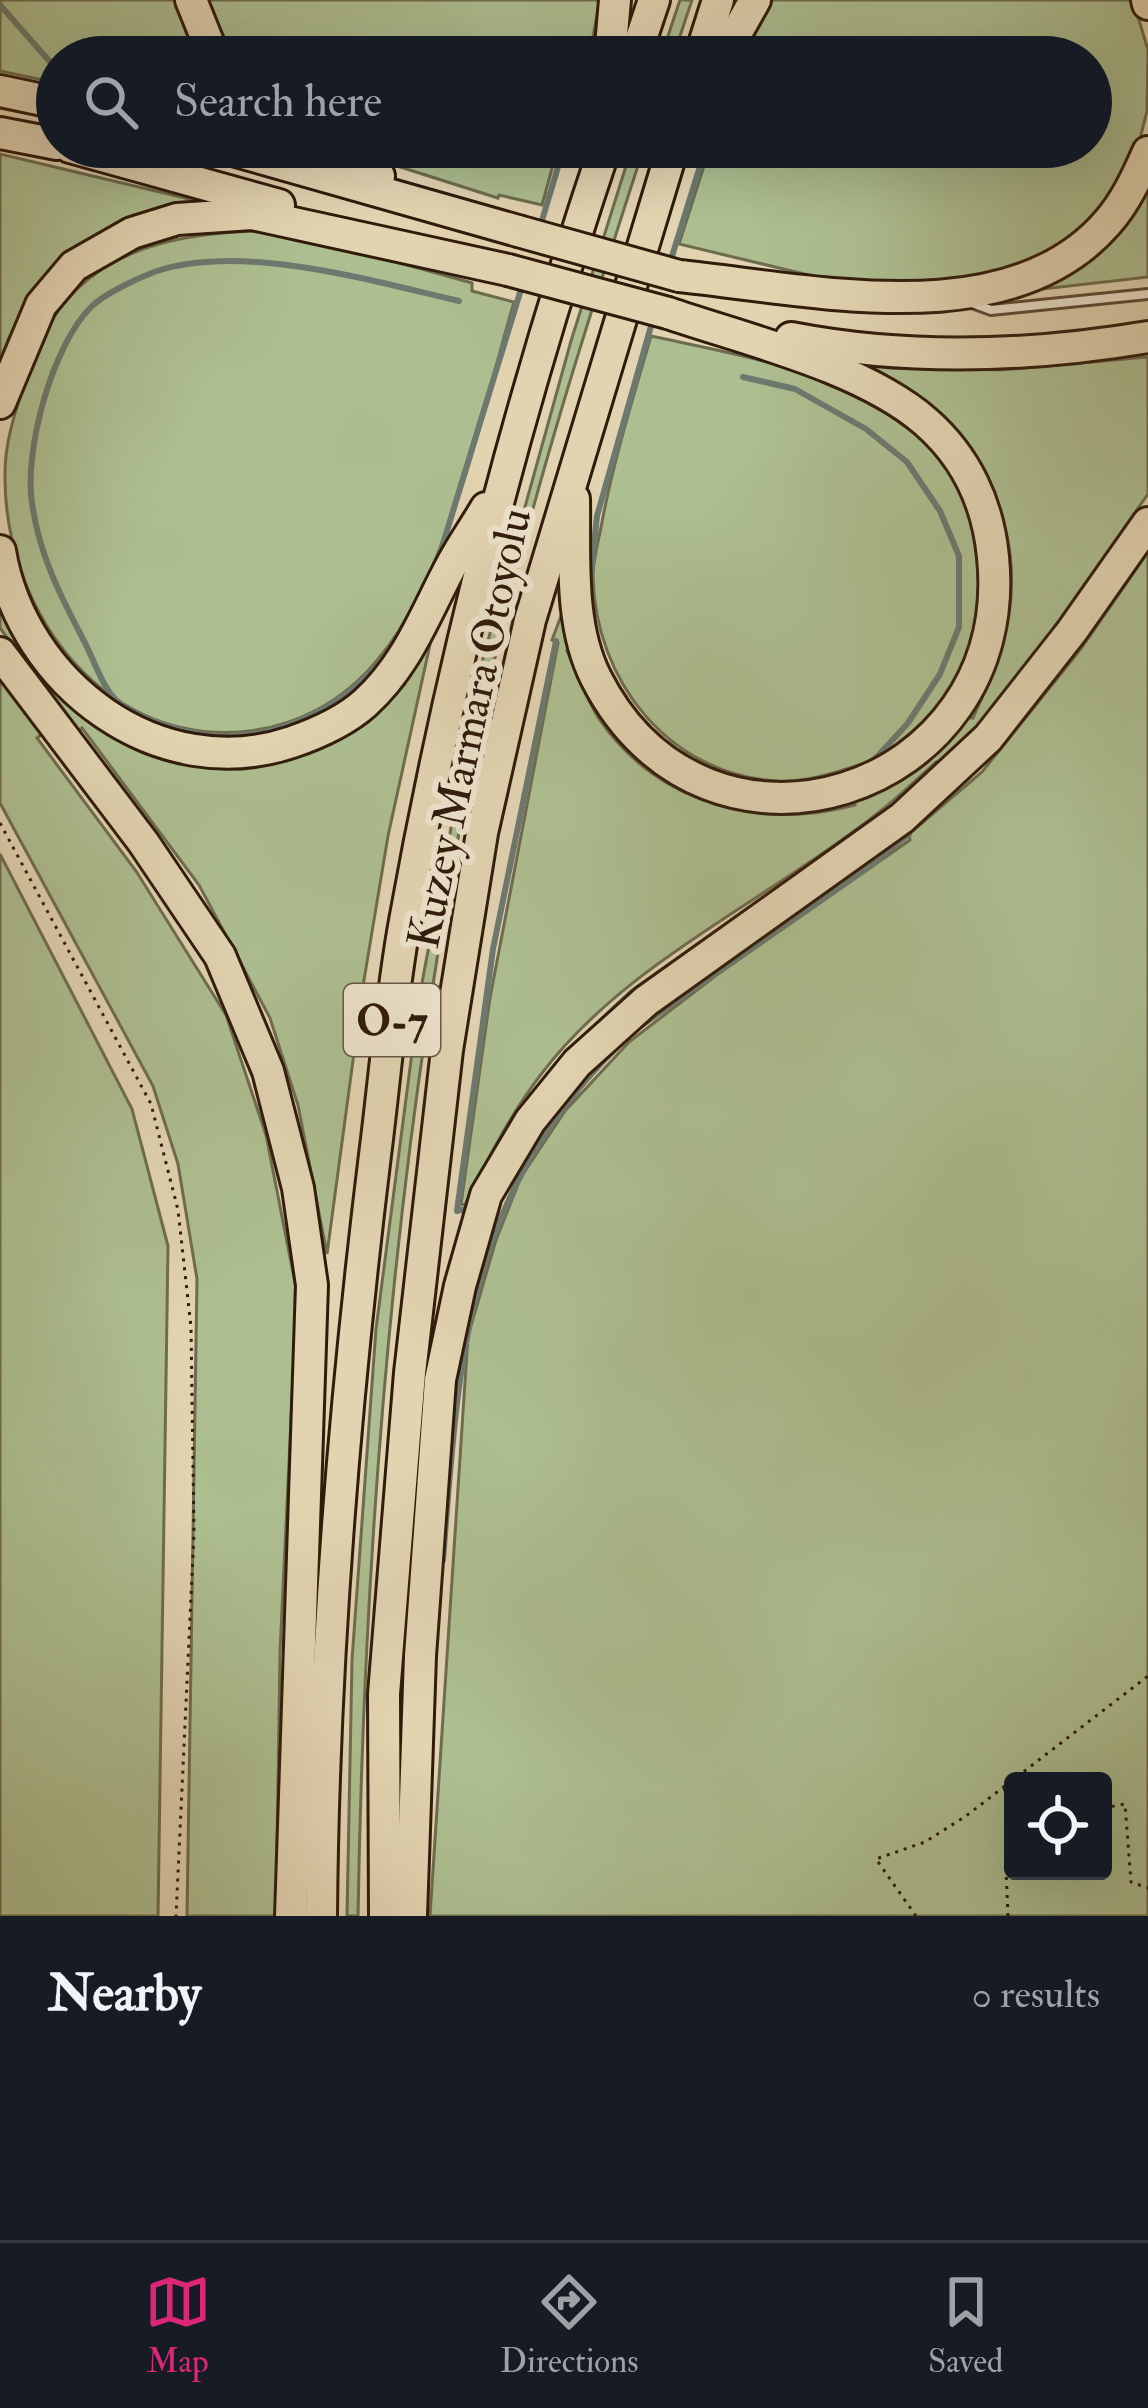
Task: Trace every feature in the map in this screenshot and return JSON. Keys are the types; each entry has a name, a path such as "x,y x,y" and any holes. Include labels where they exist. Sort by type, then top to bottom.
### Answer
{"highway":[{"path":"191,0 206,36"},
{"path":"612,36 615,0"},
{"path":"642,36 654,0"},
{"path":"707,36 718,0"},
{"path":"735,36 755,0"},
{"path":"0,91 36,99"},
{"path":"0,133 36,140"},
{"path":"296,168 679,276 923,298 1009,287 1064,258 1106,226 1148,152"},
{"path":"145,168 668,313 817,363 901,402 954,452 983,506 996,588 992,629 967,693 914,756 870,781 813,798 755,798 700,782 657,757 623,722 594,674 578,617 574,464"},
{"path":"366,168 518,231"},
{"name":"Kuzey Marmara Otoyolu","path":"321,1916 322,1749 337,1511 360,1279 409,900 502,483 598,168"},
{"name":"Kuzey Marmara Otoyolu","path":"386,1916 384,1694 410,1373 446,1050 482,833 530,620 668,168"},
{"path":"0,403 41,305 74,266 132,233 177,219 252,214 508,270"},
{"path":"668,313 840,347 942,355 1064,351 1148,337"},
{"path":"0,551 22,619 60,673 97,711 141,736 188,750 231,754 276,747 320,732 364,704 410,652 453,562 502,483"},
{"path":"411,1916 420,1656 440,1380 486,1195 530,1121 577,1063 664,987 902,818 988,738 1148,523"},
{"path":"0,653 143,842 220,956 268,1071 298,1188 312,1285 290,1916"}],"lane":[{"path":"964,293 974,305 991,310 1148,294"}],"path":[{"path":"0,823 151,1104 178,1210 191,1327 194,1533 176,1916"},
{"path":"916,1916 875,1859 925,1842 1148,1676"},
{"path":"1112,1806 1125,1804 1131,1882 1148,1888"},
{"path":"1006,1880 1008,1916"}],"green space":[{"path":"0,0 180,0 194,36 36,36 36,79 0,71"},
{"path":"205,0 600,0 593,36 223,36"},
{"path":"680,0 692,0 680,36 668,36"},
{"path":"768,0 1133,0 1148,50 1147,111 1135,158 1103,212 1064,246 1013,272 916,290 821,278 679,244 703,168 1112,168 1112,36 750,36"},
{"path":"0,154 36,163 36,168 59,168 227,208 42,286 9,338 0,365"},
{"path":"404,168 552,168 542,205 498,198"},
{"path":"625,168 637,168 510,597 462,816 435,972 394,1285 369,1601 358,1916 347,1916 352,1660 376,1329 419,999 482,662 571,341"},
{"path":"1148,181 1148,277 1017,292"},
{"path":"253,231 418,268 472,283 472,291 514,302 445,536 404,622 379,658 334,700 298,718 239,732 188,729 142,714 102,689 68,655 40,615 21,570 9,522 7,450 38,346 76,290 136,251 206,235"},
{"path":"651,336 777,365 839,385 896,415 925,438 948,467 975,535 980,609 973,645 954,692 907,739 868,767 865,763 788,781 737,774 702,761 671,740 623,685 597,614 593,570 612,475"},
{"path":"1148,357 1148,494 1017,680 941,768 936,762 858,828 608,1003 539,1077 465,1205 461,1204 490,998 558,643 552,640 564,608 573,650 567,651 590,703 623,748 650,772 712,803 747,811 819,812 855,805 854,799 914,765 965,717 973,718 1003,641 1012,574 996,500 979,467 931,409 868,365 1001,370"},
{"path":"1148,552 1148,1916 430,1916 468,1336 496,1240 521,1177 565,1111 629,1042 910,840 909,834 982,772 1080,650"},
{"path":"0,591 101,727 159,759 190,765 254,766 315,751 342,738 405,684 399,678 431,640 388,836 327,1254 298,1105 270,1018 199,885 82,728 76,733 0,628"},
{"path":"0,677 43,733 37,738 136,871 226,1015 266,1135 297,1293 280,1652 276,1916 187,1916 197,1279 178,1164 153,1086 0,803"},
{"path":"0,854 132,1109 168,1246 158,1916 0,1916"}],"waterway":[{"path":"0,5 36,46"},
{"path":"540,227 558,168"},
{"path":"669,266 699,168"},
{"path":"386,656 365,678 315,713 258,733 198,734 123,706 103,681 45,557 32,503 37,428 53,372 77,324 104,297 154,272 226,261 266,263 347,275 459,301"},
{"path":"438,560 522,286"},
{"path":"590,585 597,516 653,319"},
{"path":"743,377 795,389 866,429 907,462 940,511 959,556 959,627 940,674 908,723 875,759"},
{"path":"1003,624 1006,565"},
{"path":"470,1202 457,1211 493,949 556,641"},
{"path":"970,713 998,649"},
{"path":"586,688 606,723 633,753 664,777 699,795 736,807 776,812 855,801"},
{"path":"874,820 928,774"},
{"path":"639,1027 909,834"},
{"path":"569,1051 632,992 771,894"},
{"path":"443,1560 455,1417 478,1286 499,1224 527,1164 566,1105 616,1048"},
{"path":"527,1102 556,1065"}]}
